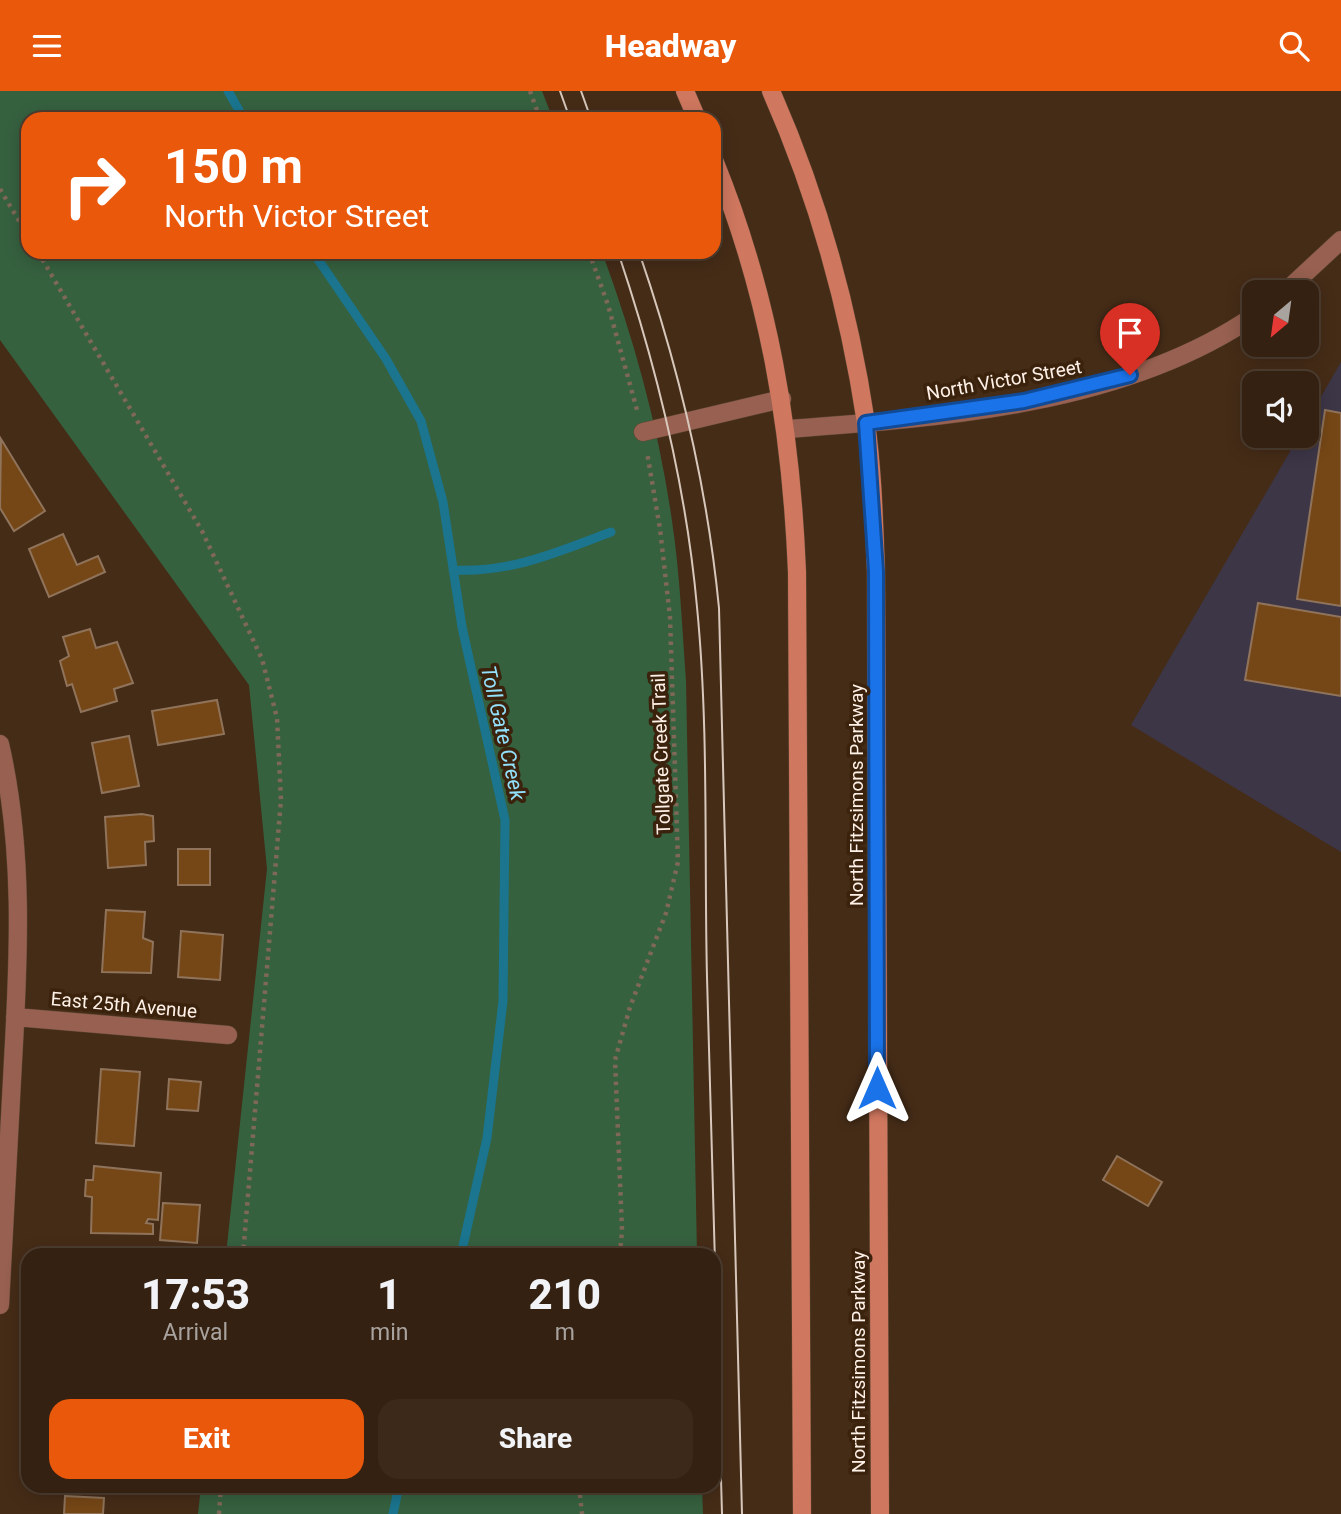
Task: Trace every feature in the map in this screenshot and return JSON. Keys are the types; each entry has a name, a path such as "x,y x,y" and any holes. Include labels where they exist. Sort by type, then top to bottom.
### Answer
{"main road":[{"path":"685,91 694,112"},
{"name":"North Fitzsimons Parkway","path":"771,91 830,260 866,423 876,571 880,1514"},
{"path":"721,180 756,283 782,399 787,429 797,572 802,1514"}],"street":[{"path":"1298,280 1341,240"},
{"name":"North Victor Street","path":"787,429 866,423 1012,403 1098,384 1194,351 1242,323"},
{"path":"643,432 782,399"},
{"path":"0,744 11,798 17,856 18,968 0,1305"},
{"name":"East 25th Avenue","path":"15,1017 228,1035"}],"path":[{"path":"530,91 538,112"},
{"path":"0,189 21,224"},
{"path":"42,259 202,531 262,659 277,718 281,800 244,1248"},
{"name":"Tollgate Creek Trail","path":"592,259 608,305 643,432 656,498 670,617 678,862 666,913 630,1007 615,1060 621,1175 620,1248"},
{"path":"219,1514 220,1493"},
{"path":"580,1493 582,1514"}],"shaded area":[{"path":"1341,362 1341,852 1131,725 1292,448 1319,448 1319,400"}],"green space":[{"path":"0,91 542,91 550,112 21,112 21,259 604,259 625,318 653,418 667,487 677,561 686,681 697,1248 227,1248 267,869 249,685 0,340"},
{"path":"200,1493 702,1493 703,1514 198,1514"}],"building":[{"path":"1325,410 1341,413 1341,606 1297,599"},
{"path":"1,439 45,511 14,531 0,508"},
{"path":"63,534 77,565 98,556 105,572 49,597 29,549"},
{"path":"1258,603 1341,617 1341,696 1245,680"},
{"path":"90,629 96,648 117,642 133,683 114,689 117,701 81,712 72,684 67,686 60,661 69,656 63,637"},
{"path":"217,700 224,734 158,745 152,711"},
{"path":"129,736 139,786 102,793 92,743"},
{"path":"142,814 153,816 154,841 145,842 146,865 108,868 105,817"},
{"path":"178,849 210,849 210,885 178,885"},
{"path":"106,910 145,912 143,938 153,942 151,973 102,972"},
{"path":"181,931 223,935 220,980 178,977"},
{"path":"101,1069 140,1072 134,1146 96,1143"},
{"path":"169,1079 201,1082 198,1111 167,1109"},
{"path":"1117,1156 1162,1182 1148,1206 1103,1180"},
{"path":"94,1166 161,1173 158,1220 148,1219 146,1223 153,1224 153,1234 91,1233 92,1197 85,1196 86,1180 93,1180"},
{"path":"163,1203 200,1205 197,1243 160,1240"},
{"path":"65,1496 104,1498 103,1514 64,1514"}],"waterway":[{"name":"Toll Gate Creek","path":"228,91 240,112"},
{"name":"Toll Gate Creek","path":"318,259 386,359 421,421 443,502 462,627 505,820 503,1001 487,1138 463,1248"},
{"path":"453,570 515,565 611,532"},
{"name":"Toll Gate Creek","path":"393,1514 398,1493"}],"tram line":[{"path":"560,91 568,112"},
{"path":"581,91 588,112"},
{"path":"620,259 668,427 686,516 697,607 705,746 707,977 715,1248"},
{"path":"641,259 667,339 689,427 707,517 719,608 742,1514"},
{"path":"721,1478 722,1514"}],"route":[{"path":"877,1088 876,571 873,493 866,423 1024,401 1062,394 1130,375"}]}
